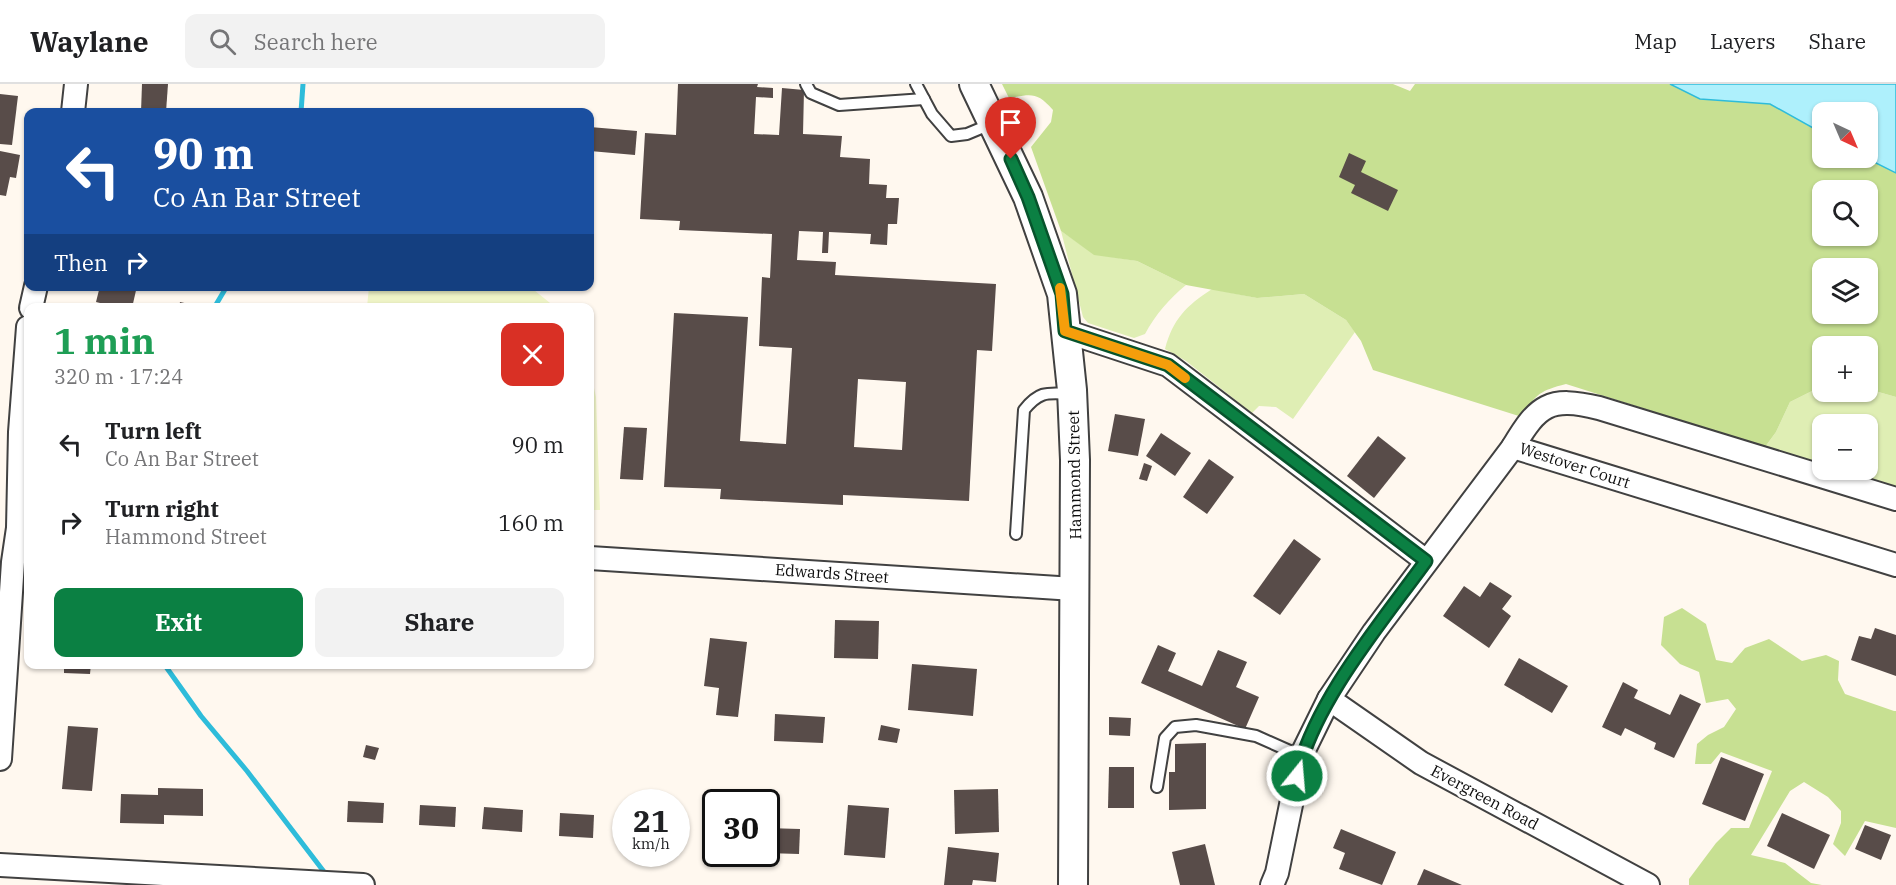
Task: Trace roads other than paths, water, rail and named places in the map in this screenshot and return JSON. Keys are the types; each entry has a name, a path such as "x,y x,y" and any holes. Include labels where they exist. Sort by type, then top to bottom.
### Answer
{"street":[{"path":"73,108 76,84"},
{"name":"Hammond Street","path":"974,84 1028,197 1062,294 1072,394 1075,460 1073,885"},
{"path":"1065,331 1168,365 1426,561"},
{"path":"0,759 24,380"},
{"name":"Westover Court","path":"1896,499 1582,404 1561,403 1544,408 1528,420 1513,447 1896,565"},
{"path":"1272,885 1277,873 1302,756 1329,699 1374,632 1513,447"},
{"name":"Edwards Street","path":"594,558 1074,589"},
{"name":"Evergreen Road","path":"1329,699 1421,763 1648,885"},
{"path":"0,865 363,885"}],"lane":[{"path":"806,84 811,93 839,105 924,99"},
{"path":"916,84 932,114 951,136 967,134 994,123"},
{"path":"1016,534 1024,410 1034,397 1045,393 1072,394"},
{"path":"1157,787 1165,738 1175,727 1196,725 1256,736 1302,756"}],"water":[{"path":"1670,84 1896,84 1896,173 1878,164 1878,102 1812,102 1812,127 1770,104 1700,99"}],"waterway":[{"path":"301,108 303,84"},
{"path":"217,303 224,291"},
{"path":"168,669 201,716 247,771 328,877"}]}
